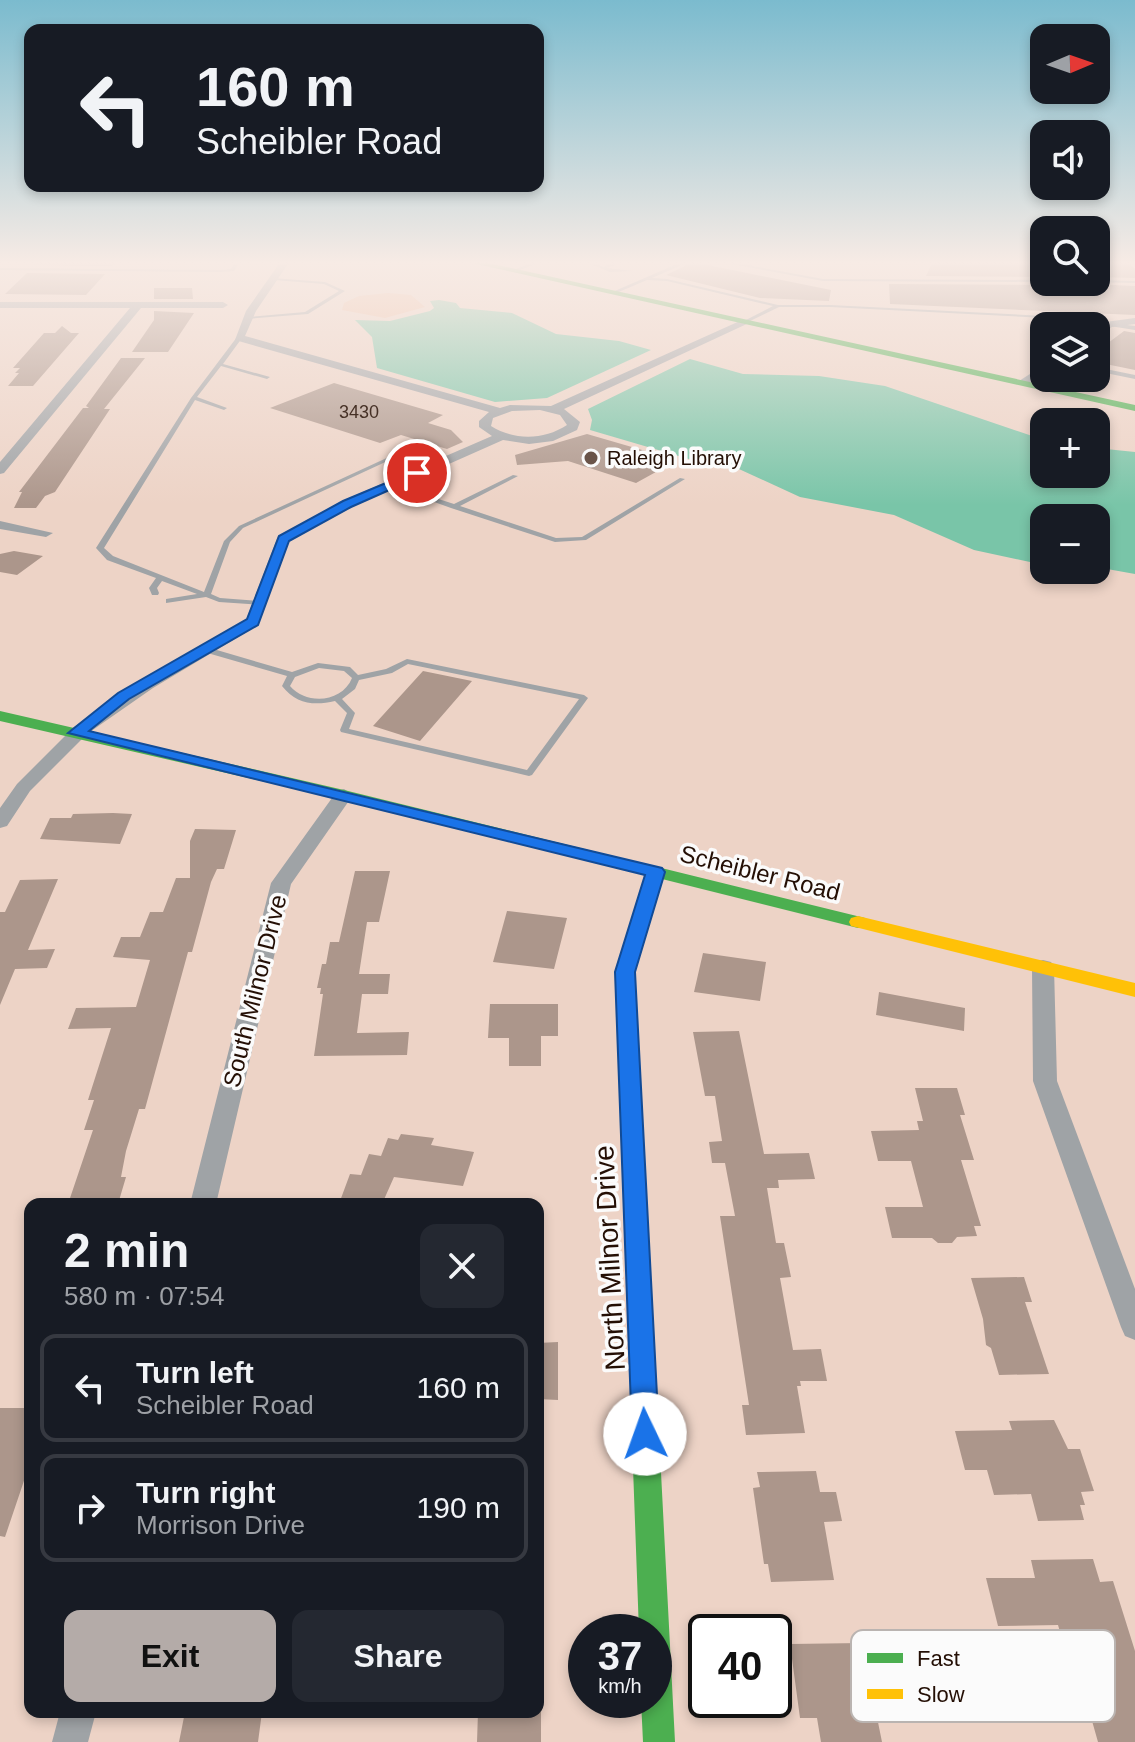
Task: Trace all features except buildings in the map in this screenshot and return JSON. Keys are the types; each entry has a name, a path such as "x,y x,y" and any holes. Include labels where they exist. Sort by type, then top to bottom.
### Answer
{"street":[{"path":"0,470 107,342"},
{"path":"254,342 498,411"},
{"path":"554,409 701,342"},
{"path":"838,342 1135,408"},
{"path":"1023,383 1030,378"},
{"path":"525,406 554,409 574,422 567,432 530,440 502,436 485,427 489,416 498,411 525,406"},
{"path":"0,822 18,792 76,733 124,696 253,622 283,539 390,485 502,436"},
{"path":"0,525 46,533"},
{"name":"Scheibler Road","path":"0,716 344,795 1135,990"},
{"name":"South Milnor Drive","path":"204,1198 281,883 344,795"},
{"name":"North Milnor Drive","path":"655,872 625,972 659,1742"},
{"path":"1043,967 1045,1081 1135,1327"},
{"path":"70,1742 76,1718"}],"lane":[{"path":"236,342 194,398 100,548 110,558 219,600 260,603"},
{"path":"218,364 267,377"},
{"path":"1110,372 1135,377"},
{"path":"194,398 224,408"},
{"path":"207,595 234,532 419,445"},
{"path":"453,507 515,476"},
{"path":"390,485 555,540 573,542 584,539 682,479"},
{"path":"155,593 153,588 161,577"},
{"path":"169,601 207,595"},
{"path":"207,650 292,675"},
{"path":"337,698 351,713 344,730 529,773 584,698 407,661 389,671 356,678"},
{"path":"329,665 347,669 356,678 352,689 337,698 314,701 295,697 286,686 292,675 308,667 329,665"}],"shaded area":[{"path":"373,342 624,342 651,350 547,398 495,402 377,368"},
{"path":"690,359 743,374 819,376 885,386 1030,435 1030,488 1110,488 1110,449 1135,452 1135,574 1110,570 1110,504 1030,504 1030,562 974,550 894,515 800,497 728,464 699,462 590,430 592,420 588,409"}],"traffic: fast":[{"path":"836,342 1135,408"},
{"path":"0,716 344,795 858,922"},
{"path":"655,872 625,972 659,1742"}],"traffic: slow":[{"path":"858,922 1135,990"}],"place":[{"name":"Raleigh Library","path":"591,458"}],"route":[{"path":"417,473 347,504 283,539 253,622 124,696 76,733 655,872 625,972 645,1434"}]}
